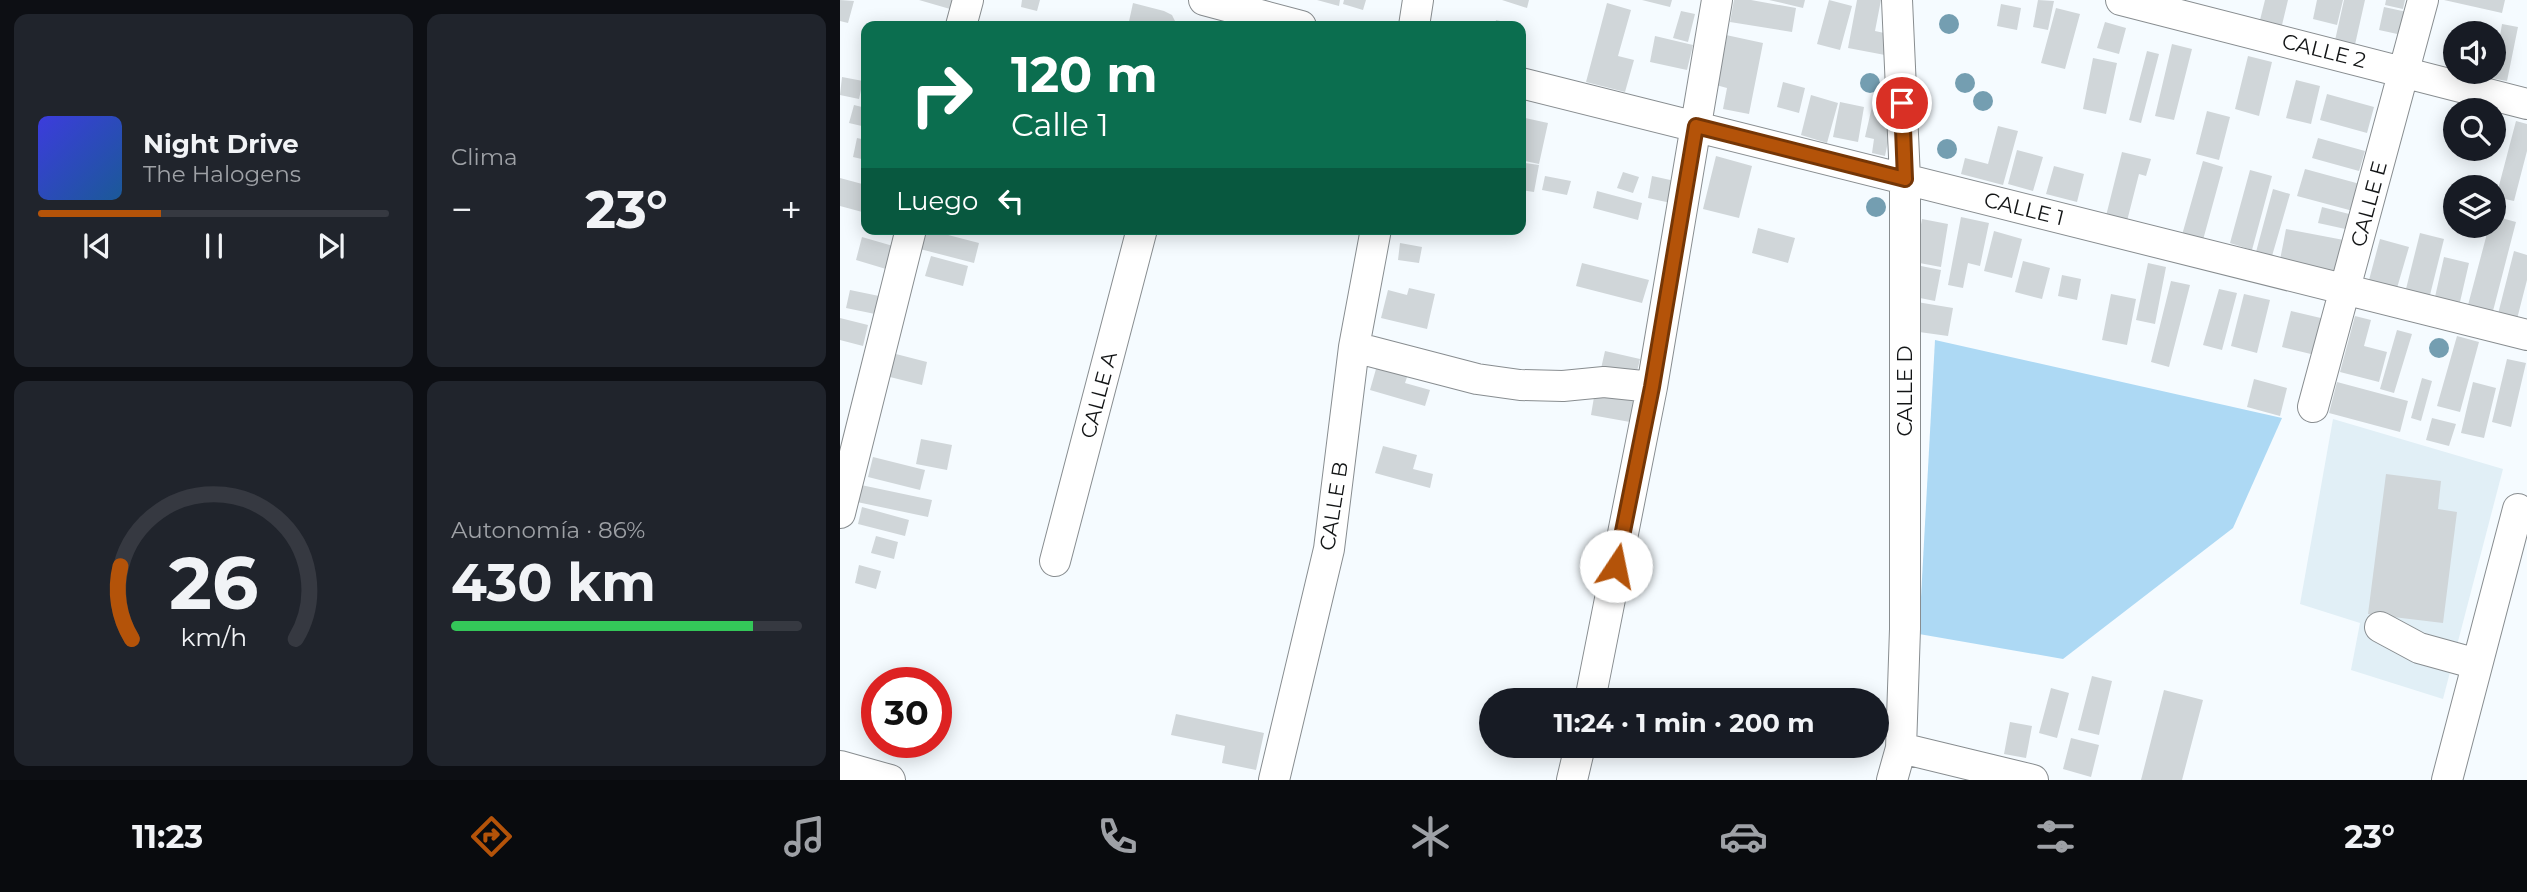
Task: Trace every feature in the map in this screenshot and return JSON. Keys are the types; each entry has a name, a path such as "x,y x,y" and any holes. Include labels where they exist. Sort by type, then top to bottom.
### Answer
{"street":[{"path":"962,21 968,0"},
{"path":"1197,21 1203,0 1282,21"},
{"path":"1415,21 1418,0"},
{"path":"1592,688 1652,387 1717,0"},
{"name":"CALLE D","path":"1892,780 1901,748 1905,616 1905,179 1897,0"},
{"name":"CALLE 2","path":"2122,0 2527,104"},
{"name":"CALLE E","path":"2313,407 2423,0"},
{"name":"CALLE 1","path":"1526,84 2527,335"},
{"path":"840,513 910,235"},
{"name":"CALLE A","path":"1055,561 1140,235"},
{"name":"CALLE B","path":"1273,780 1329,549 1354,347 1375,235"},
{"path":"1354,347 1477,379 1563,386 1604,382 1652,387"},
{"path":"2447,780 2518,509"},
{"path":"2380,627 2419,648 2477,664"},
{"path":"1901,748 2033,780"},
{"path":"1572,780 1577,758"},
{"path":"840,766 890,780"}],"shaded area":[{"path":"1935,340 2282,418 2233,528 2063,659 1919,634"},
{"path":"2333,419 2503,469 2443,699 2351,670 2360,623 2300,604"}],"building":[{"path":"840,0 854,1 848,23 840,21"},
{"path":"919,0 952,0 950,9"},
{"path":"1022,0 1040,0 1037,11 1021,7"},
{"path":"1317,0 1340,0 1339,6"},
{"path":"1344,0 1366,0 1363,10 1343,4"},
{"path":"1502,0 1529,0 1527,8"},
{"path":"1642,0 1672,0 1670,7"},
{"path":"1734,0 1751,0 1796,8 1792,32 1730,22"},
{"path":"1769,0 1805,0 1803,8"},
{"path":"1829,0 1852,6 1840,50 1817,44"},
{"path":"1857,0 1881,0 1875,31 1889,34 1885,55 1848,48"},
{"path":"2038,0 2054,1 2048,30 2033,27"},
{"path":"2265,0 2288,0 2282,25 2260,20"},
{"path":"2317,0 2343,0 2337,25 2313,19"},
{"path":"2344,0 2365,0 2354,49 2334,45"},
{"path":"2386,0 2405,0 2403,9 2385,5"},
{"path":"2444,0 2505,0 2502,13"},
{"path":"1133,3 1164,11 1172,15 1175,21 1129,21"},
{"path":"1607,3 1631,10 1618,56 1634,60 1625,92 1586,82"},
{"path":"2001,4 2021,8 2017,30 1997,26"},
{"path":"2384,7 2407,12 2402,35 2379,30"},
{"path":"2056,8 2080,14 2065,69 2041,63"},
{"path":"1681,11 1695,14 1688,42 1673,38"},
{"path":"2105,22 2126,28 2119,54 2097,48"},
{"path":"2506,25 2518,27 2506,81"},
{"path":"1726,35 1763,43 1749,114 1723,109 1727,88 1716,85"},
{"path":"1655,36 1693,45 1687,70 1650,62"},
{"path":"2172,44 2192,49 2174,120 2155,116"},
{"path":"2147,51 2159,54 2141,123 2129,120"},
{"path":"2248,56 2272,62 2259,116 2235,109"},
{"path":"2093,58 2117,63 2106,114 2083,109"},
{"path":"842,77 861,81 859,99 840,95"},
{"path":"2296,80 2320,86 2311,124 2286,118"},
{"path":"1783,82 1805,88 1799,113 1777,107"},
{"path":"2327,94 2374,107 2367,133 2320,120"},
{"path":"1811,95 1838,103 1827,143 1801,135"},
{"path":"1874,98 1896,103 1885,156 1872,153 1874,139 1865,137"},
{"path":"1840,102 1864,107 1858,142 1833,137"},
{"path":"854,105 861,107 861,126 849,123"},
{"path":"2207,111 2230,117 2219,160 2196,154"},
{"path":"1526,118 1548,123 1539,164 1526,161"},
{"path":"2516,121 2527,124 2527,151 2514,201 2506,199 2506,175 2502,175"},
{"path":"1998,126 2018,131 2003,185 1961,174 1965,158 1988,164"},
{"path":"857,138 861,139 861,159 853,157"},
{"path":"2318,138 2365,151 2359,171 2312,158"},
{"path":"2017,150 2043,157 2033,191 2008,184"},
{"path":"2122,152 2151,159 2146,176 2139,174 2127,221 2106,216"},
{"path":"1716,156 1752,166 1739,218 1703,209"},
{"path":"2203,161 2223,167 2203,240 2182,235"},
{"path":"1526,163 1539,165 1534,192 1526,191"},
{"path":"2054,166 2084,174 2077,202 2046,194"},
{"path":"2305,169 2360,184 2353,211 2297,196"},
{"path":"2250,170 2272,176 2252,250 2230,243"},
{"path":"1623,172 1639,177 1633,193 1617,188"},
{"path":"1545,176 1571,181 1567,195 1542,190"},
{"path":"1652,176 1675,181 1671,203 1648,198"},
{"path":"840,178 861,184 861,212 840,206"},
{"path":"2273,189 2290,194 2272,256 2256,252"},
{"path":"1597,191 1642,203 1638,220 1593,208"},
{"path":"2322,207 2353,215 2350,230 2318,223"},
{"path":"1961,217 1989,223 1980,266 1968,263 1963,288 1948,285"},
{"path":"1922,219 1948,224 1941,267 1914,262"},
{"path":"2506,219 2516,222 2493,311 2468,305 2486,238 2506,238"},
{"path":"1758,228 1795,238 1788,263 1752,253"},
{"path":"2286,229 2349,241 2343,273 2280,260"},
{"path":"1994,231 2022,239 2012,278 1984,271"},
{"path":"2420,233 2444,239 2430,295 2406,289"},
{"path":"924,235 948,235 979,243 974,263 920,249"},
{"path":"862,237 893,246 886,269 856,260"},
{"path":"2380,239 2409,247 2397,288 2369,280"},
{"path":"1400,243 1422,247 1419,263 1398,260"},
{"path":"2514,251 2527,255 2527,280 2517,319 2498,314"},
{"path":"931,256 968,266 963,286 925,276"},
{"path":"2444,257 2469,263 2460,302 2435,297"},
{"path":"2023,261 2050,268 2042,299 2015,292"},
{"path":"1582,263 1649,280 1642,303 1576,286"},
{"path":"2148,263 2166,267 2155,324 2136,320"},
{"path":"1921,266 1941,270 1935,301 1915,297"},
{"path":"2062,275 2081,279 2077,300 2058,296"},
{"path":"2171,281 2190,285 2169,367 2151,362"},
{"path":"1409,288 1435,294 1427,329 1381,318 1388,290 1407,295"},
{"path":"2219,289 2237,293 2222,350 2203,345"},
{"path":"850,290 879,296 875,314 846,308"},
{"path":"2111,294 2136,299 2127,345 2102,340"},
{"path":"2244,294 2270,300 2257,353 2231,346"},
{"path":"1917,302 1953,308 1948,336 1912,331"},
{"path":"2291,311 2325,319 2315,355 2282,347"},
{"path":"2355,316 2371,320 2364,346 2387,352 2379,382 2340,372"},
{"path":"840,318 868,325 863,346 840,340"},
{"path":"2397,330 2412,334 2394,393 2380,389"},
{"path":"2457,336 2479,342 2460,412 2437,406"},
{"path":"1605,351 1640,359 1635,380 1600,373"},
{"path":"892,353 927,362 922,385 886,376"},
{"path":"2507,359 2526,363 2511,427 2492,422"},
{"path":"1378,362 1409,371 1405,383 1430,390 1425,406 1370,390"},
{"path":"2422,378 2432,381 2421,421 2411,418"},
{"path":"2254,379 2287,388 2280,416 2247,407"},
{"path":"2337,382 2408,401 2400,432 2329,413"},
{"path":"2473,382 2496,388 2484,438 2461,433"},
{"path":"1596,385 1636,392 1630,422 1591,415"},
{"path":"2432,418 2456,424 2449,446 2426,440"},
{"path":"921,439 952,445 947,470 916,464"},
{"path":"1383,446 1417,455 1413,469 1433,474 1430,488 1375,473"},
{"path":"873,457 925,470 920,490 868,477"},
{"path":"2386,474 2441,481 2438,509 2457,512 2443,623 2368,614"},
{"path":"861,485 932,500 928,517 857,502"},
{"path":"862,507 909,520 905,536 858,524"},
{"path":"876,536 898,542 894,559 871,553"},
{"path":"859,565 881,571 876,589 855,583"},
{"path":"2092,676 2112,681 2099,735 2078,730"},
{"path":"2051,688 2069,693 2057,738 2039,733"},
{"path":"2164,690 2203,700 2182,780 2141,780"},
{"path":"1176,714 1264,733 1256,770 1222,763 1225,746 1171,735"},
{"path":"2010,722 2032,726 2026,758 2004,754"},
{"path":"2071,738 2099,745 2091,777 2063,769"}],"route":[{"path":"1616,566 1652,387 1696,126 1905,179 1902,103"}]}
